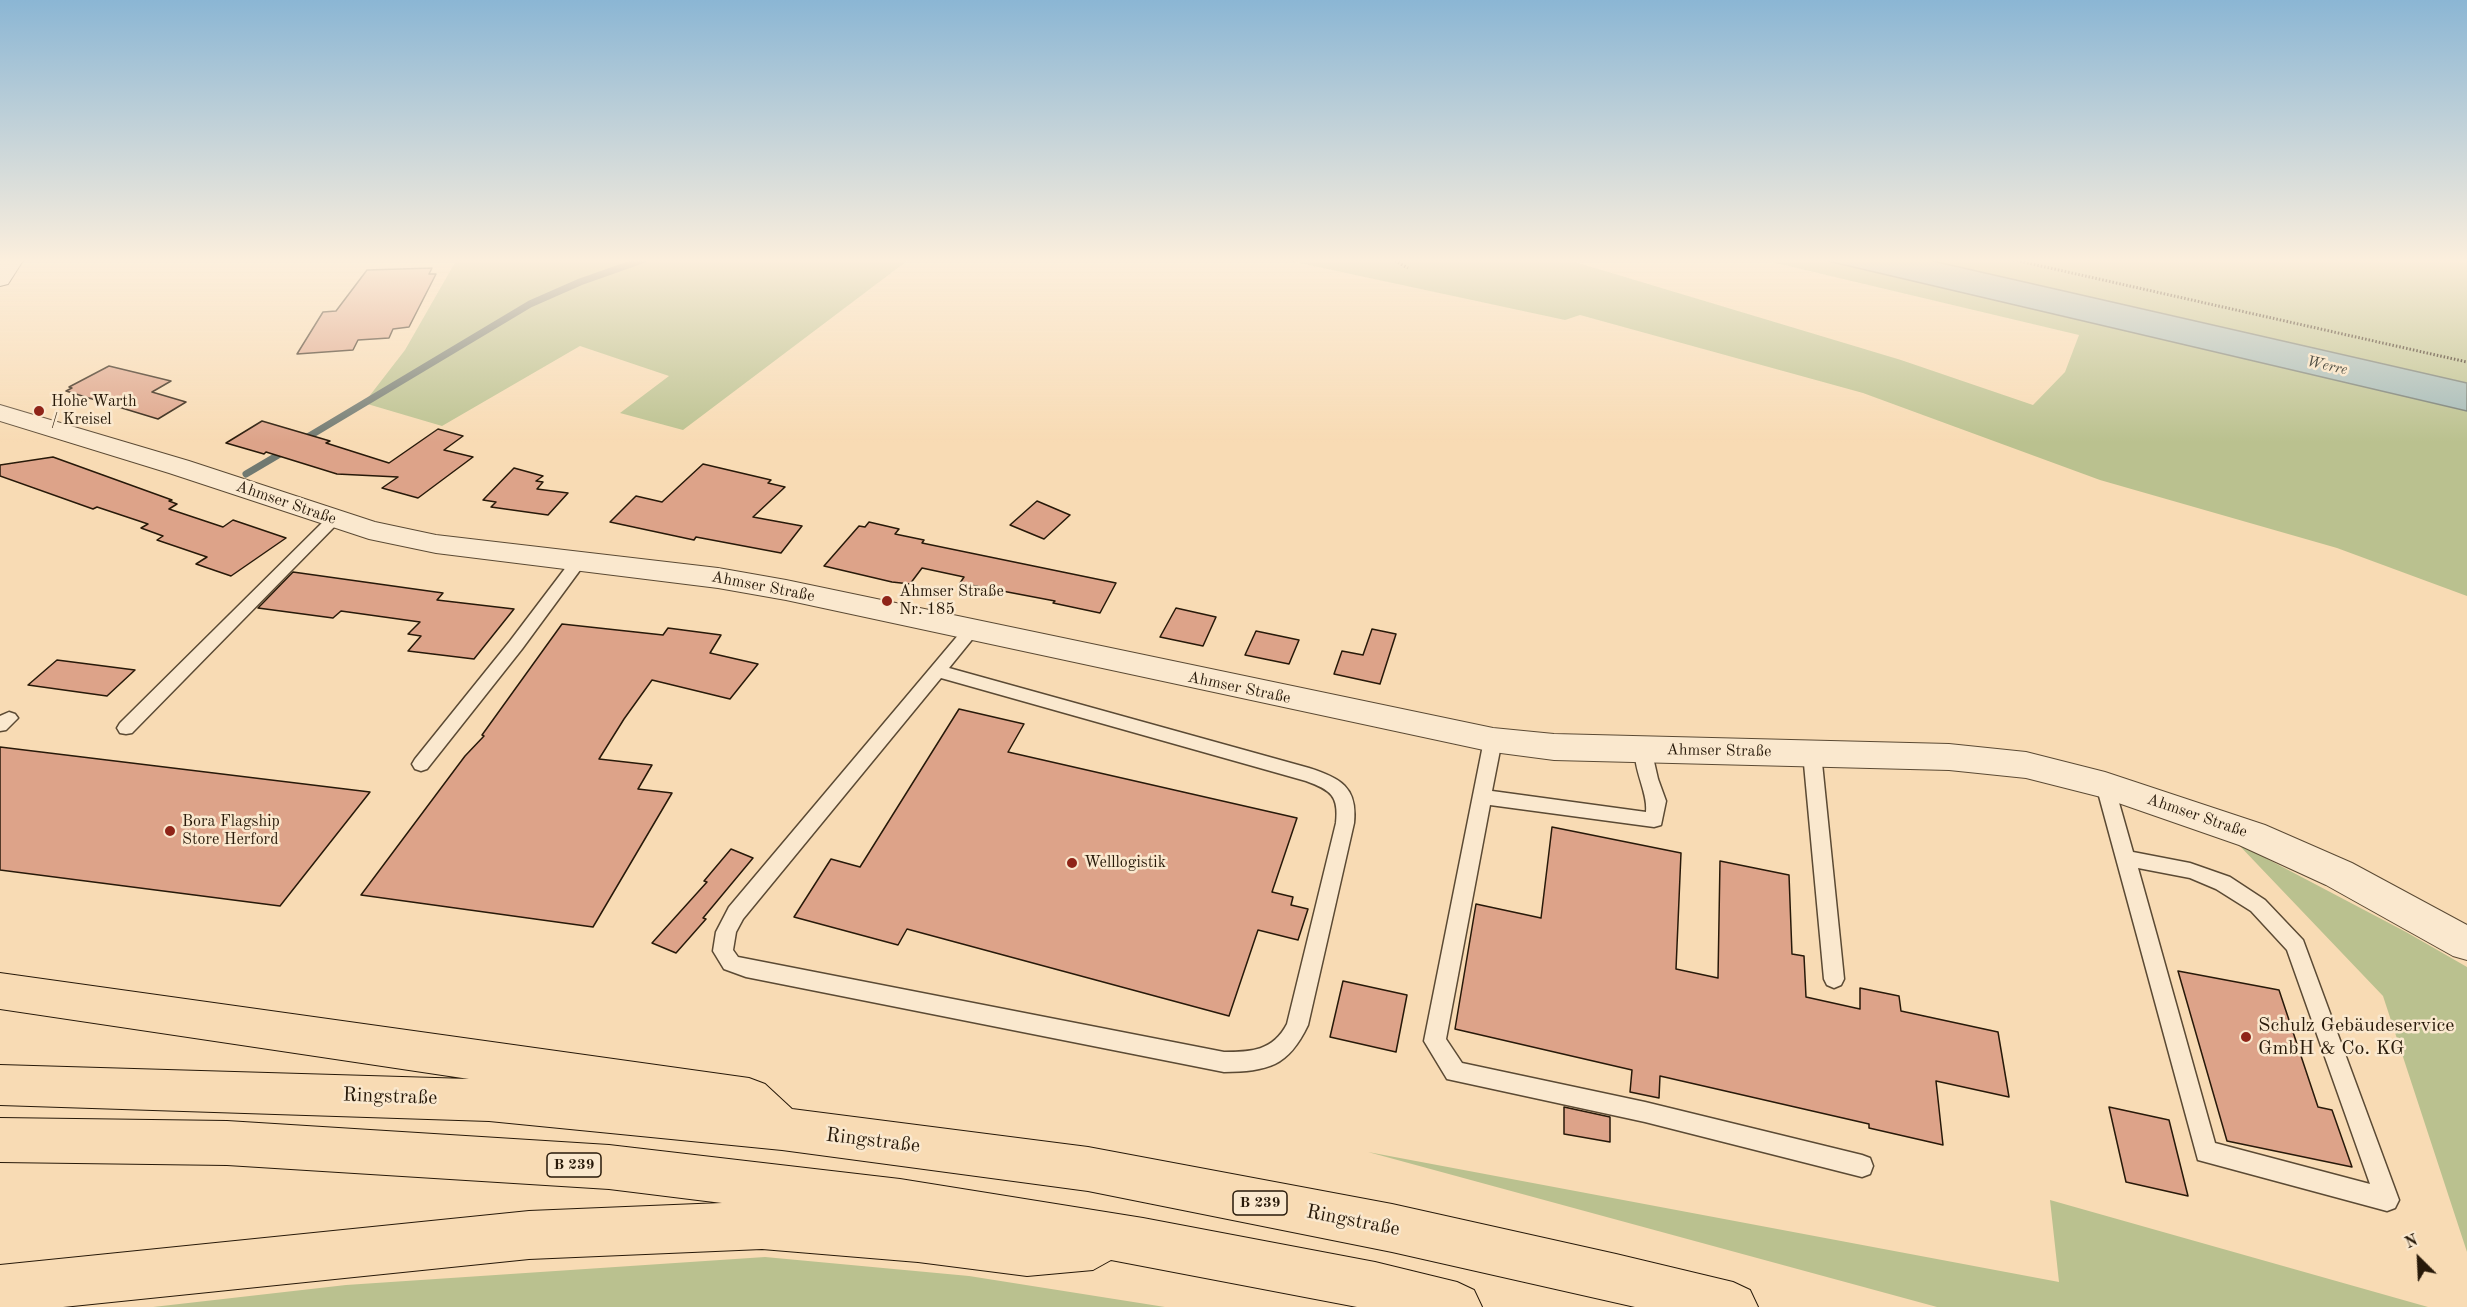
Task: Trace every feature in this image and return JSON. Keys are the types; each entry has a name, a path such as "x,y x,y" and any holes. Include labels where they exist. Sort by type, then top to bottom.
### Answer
{"highway":[{"path":"0,992 749,1099 782,1129"},
{"name":"Ringstraße","path":"0,1085 489,1100 782,1129 1088,1169 1403,1231 1616,1278 1733,1307"},
{"name":"B 239","path":"0,1140 227,1143 609,1167 900,1202 1143,1242 1375,1287 1456,1307"},
{"path":"0,1289 529,1235 762,1225 918,1238 1027,1252 1143,1242"}],"street":[{"name":"Ahmser Straße","path":"0,413 179,467 369,530 436,544 718,578 1493,740 1554,747 1949,757 2026,765 2105,785 2252,835 2339,874 2467,944"}],"lane":[{"path":"126,728 334,519"},
{"path":"421,764 516,645 578,562"},
{"path":"937,671 1309,775 1329,782 1342,793 1348,806 1345,823 1297,1025 1291,1041 1274,1054 1256,1062 1224,1062 746,969 731,963 723,951 726,932 736,914 937,671 971,631"},
{"path":"1493,740 1435,1041 1455,1072 1645,1112 1862,1166"},
{"path":"1482,797 1654,820 1657,801 1649,779 1644,749"},
{"path":"1812,753 1834,979"},
{"path":"2105,785 2124,858 2206,1152 2387,1200 2296,946 2274,918 2244,894 2209,876 2124,858"}],"path":[{"path":"2281,320 2467,362"}],"green space":[{"path":"422,320 829,320 683,430 620,413 669,376 580,346 442,426 364,403 405,350"},
{"path":"1598,320 1768,320 1901,360 2033,405 2065,372 2079,335 2016,320 2079,320 2467,411 2467,596 2337,548 2100,480 1863,393"},
{"path":"2191,320 2467,320 2467,383"},
{"path":"2237,843 2406,932 2467,967 2467,1252 2383,996"},
{"path":"1368,1152 2059,1282 2050,1200 2428,1307 1937,1307"},
{"path":"765,1257 969,1276 1165,1307 153,1307 346,1285"}],"water":[{"name":"Werre","path":"2079,320 2191,320 2467,383 2467,411"}],"building":[{"path":"318,320 413,320 409,327 393,329 389,338 358,340 353,350 297,354"},
{"path":"109,366 171,381 152,392 186,402 158,419 66,391 72,388 69,387"},
{"path":"262,421 330,441 326,443 389,463 438,429 463,436 444,450 473,457 418,498 382,488 398,477 337,474 266,452 264,454 226,443"},
{"path":"53,457 172,500 169,501 177,504 169,509 223,527 233,520 286,538 231,576 196,564 207,557 157,540 163,536 141,528 148,524 97,507 93,509 0,476 0,465"},
{"path":"703,464 771,480 768,483 785,487 753,517 802,526 781,553 696,537 694,540 610,522 636,496 662,502"},
{"path":"514,468 543,476 536,481 543,482 537,489 568,493 548,515 491,507 496,502 483,500"},
{"path":"1037,501 1070,515 1044,539 1010,525"},
{"path":"869,522 899,529 895,534 924,540 922,543 1116,583 1100,613 1053,603 1055,601 960,583 964,577 922,568 910,584 824,566 859,526 865,527"},
{"path":"293,572 443,593 437,600 514,609 474,659 408,651 421,636 408,634 420,622 341,611 333,618 258,608"},
{"path":"1176,608 1216,617 1203,646 1160,637"},
{"path":"562,624 663,635 668,628 721,635 710,653 758,664 730,699 652,680 624,719 599,759 652,765 638,789 672,793 593,927 361,895 465,756 484,736 482,735"},
{"path":"1372,629 1396,634 1380,684 1334,674 1342,651 1363,655"},
{"path":"1256,631 1299,640 1289,664 1245,655"},
{"path":"57,660 135,670 107,696 28,685"},
{"name":"Welllogistik","path":"959,709 1024,724 1008,752 1297,818 1272,892 1293,897 1291,905 1308,909 1298,940 1258,930 1229,1016 907,929 898,945 794,917 831,859 860,867"},
{"name":"Bora Flagship Store Herford","path":"0,747 370,792 280,906 0,870"},
{"path":"1552,827 1681,853 1676,969 1718,978 1720,861 1789,875 1792,954 1804,956 1806,997 1860,1009 1860,988 1899,996 1901,1011 1998,1032 2009,1097 1936,1081 1943,1145 1869,1128 1869,1124 1660,1076 1659,1098 1630,1092 1632,1070 1455,1029 1476,904 1541,918"},
{"path":"731,849 753,858 703,918 706,919 676,953 652,943 707,882 704,881"},
{"name":"Schulz Gebäudeservice GmbH & Co. KG","path":"2178,971 2279,990 2318,1107 2332,1110 2352,1167 2227,1141"},
{"path":"1343,981 1407,995 1396,1052 1330,1037"},
{"path":"1564,1107 1610,1117 1610,1142 1564,1134"},
{"path":"2109,1107 2169,1120 2188,1196 2126,1182"}],"waterway":[{"path":"301,441 503,320"},
{"path":"246,474 285,451"}],"place":[{"name":"Hohe Warth / Kreisel","path":"39,411"},
{"name":"Ahmser Straße Nr. 185","path":"887,601"},
{"name":"Bora Flagship Store Herford","path":"170,831"},
{"name":"Welllogistik","path":"1072,863"},
{"name":"Schulz Gebäudeservice GmbH & Co. KG","path":"2246,1037"}]}
